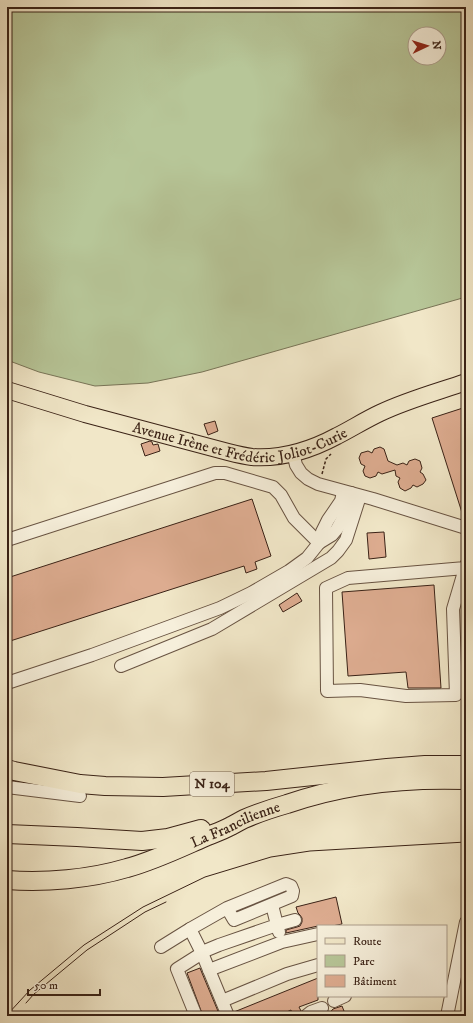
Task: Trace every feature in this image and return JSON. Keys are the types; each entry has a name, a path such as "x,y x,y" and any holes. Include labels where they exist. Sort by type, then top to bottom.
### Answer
{"highway":[{"path":"7,756 43,769 66,774 80,790"},
{"name":"La Francilienne","path":"7,769 80,790 195,786 266,781 425,765 466,765"},
{"name":"La Francilienne","path":"7,880 51,881 102,874 127,868 167,854 245,819 288,803 348,788 407,781 438,779 466,780"},
{"path":"7,834 142,841 168,838 190,832 228,818 245,819"}],"main road":[{"name":"Avenue Irène et Frédéric Joliot-Curie","path":"7,390 85,414 242,455 260,457 293,453 327,442 388,409 466,382"}],"street":[{"path":"293,453 296,465 301,474 318,484 466,528"},
{"path":"7,540 215,473 225,473 273,487 281,495 294,518 319,543"},
{"path":"319,543 322,532 328,520 341,501 351,493"},
{"path":"7,683 92,655 220,608 250,594 289,571 307,558 319,543 332,535 342,520 351,493"},
{"path":"121,666 212,629 331,558 346,540 355,514 351,493"},
{"path":"465,567 453,609 456,694 406,696 360,690 327,691 326,588 348,578 465,567"},
{"path":"7,787 80,790"},
{"path":"161,947 227,908 286,884 290,886 293,891 292,896 234,920 227,908"},
{"path":"272,905 282,942"},
{"path":"196,1016 177,969 202,953 219,945 295,920"},
{"path":"447,1016 466,922"},
{"path":"190,929 202,953 228,1016"},
{"path":"209,970 282,942 317,934"},
{"path":"222,1001 287,974 317,964"},
{"path":"306,1016 311,1012 322,1008"}],"path":[{"path":"320,479 326,459 336,452"}],"green space":[{"path":"7,7 466,7 466,297 202,372 148,383 95,386 39,372 7,360"}],"building":[{"path":"466,407 466,518 464,519 432,418"},
{"path":"215,421 218,431 208,435 204,424"},
{"path":"150,441 153,445 158,444 160,451 145,456 141,444"},
{"path":"380,447 384,449 388,461 397,465 403,463 407,465 409,461 415,459 420,461 422,468 420,472 426,480 423,484 417,487 413,485 405,491 400,488 398,482 400,478 396,476 395,470 382,474 378,472 376,476 370,478 365,476 363,471 365,466 361,464 359,458 361,453 368,451 372,453 374,449"},
{"path":"252,499 271,556 255,562 257,569 246,573 244,566 7,642 7,578"},
{"path":"384,532 386,557 369,559 367,533"},
{"path":"434,585 441,688 408,688 406,672 348,676 342,592"},
{"path":"297,593 302,601 283,612 279,605"},
{"path":"336,897 342,924 317,925 286,933 286,930 300,926 302,922 302,918 296,907"},
{"path":"200,968 220,1016 203,1016 187,973"},
{"path":"317,978 318,1000 299,1007 301,1011 299,1014 293,1016 291,1010 278,1016 235,1016 234,1012"},
{"path":"342,1006 346,1016 327,1016 333,1009"}],"tram line":[{"path":"7,1015 30,990 84,945 143,907 205,877 271,857 310,851 466,842"},
{"path":"26,1003 34,994 87,950 145,912 166,902"}]}
